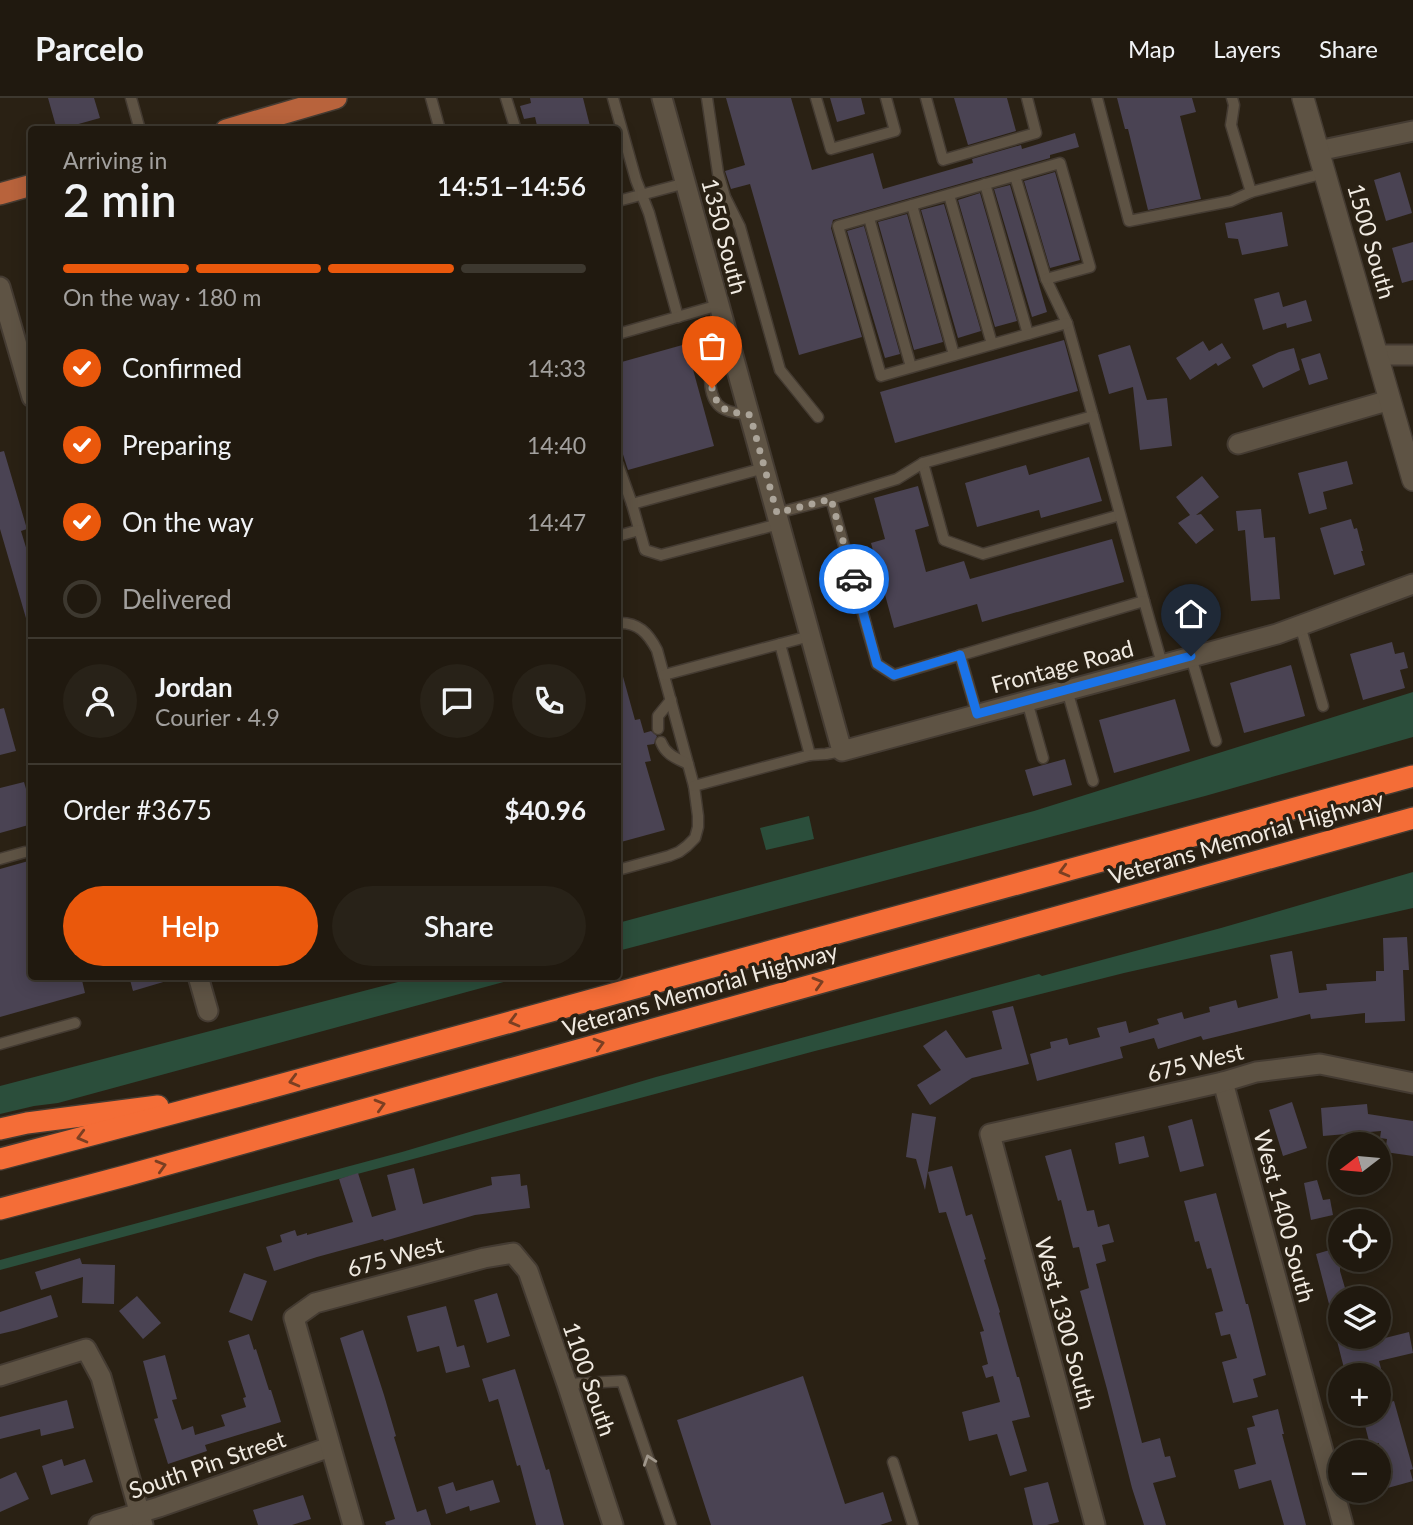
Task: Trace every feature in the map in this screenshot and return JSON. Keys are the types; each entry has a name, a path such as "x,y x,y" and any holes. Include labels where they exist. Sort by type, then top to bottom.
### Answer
{"highway":[{"name":"Veterans Memorial Highway","path":"0,1159 1413,776"},
{"name":"Veterans Memorial Highway","path":"0,1209 1407,819"},
{"path":"0,1129 27,1123 243,1095"},
{"path":"0,1219 125,1176"}],"main road":[{"path":"263,124 329,99"},
{"path":"0,194 28,186"}],"street":[{"name":"1350 South","path":"662,98 842,751"},
{"name":"1500 South","path":"1303,98 1413,480"},
{"path":"1318,151 1413,131"},
{"path":"0,287 28,383"},
{"path":"1378,355 1413,355"},
{"path":"1238,444 1390,400"},
{"name":"Frontage Road","path":"842,751 1277,634 1413,584"},
{"path":"199,980 208,1012"},
{"name":"675 West","path":"990,1134 1223,1082 1256,1072 1320,1064 1413,1083"},
{"name":"West 1400 South","path":"1223,1082 1343,1525"},
{"name":"West 1300 South","path":"990,1134 1095,1525"},
{"name":"675 West","path":"330,1447 294,1318 315,1303 484,1258 513,1253"},
{"name":"1100 South","path":"513,1253 528,1271 613,1525"},
{"path":"0,1376 86,1349 101,1377 141,1519"},
{"path":"330,1447 353,1525"},
{"name":"South Pin Street","path":"99,1525 141,1519 330,1447"}],"lane":[{"path":"131,98 139,126"},
{"path":"431,98 439,126"},
{"path":"506,98 515,126"},
{"path":"612,98 621,126"},
{"path":"707,98 718,173 725,197 740,227 780,370 818,417"},
{"path":"816,98 831,149 895,131 886,98"},
{"path":"926,98 943,160 1036,133 1027,98"},
{"path":"1097,98 1129,221 1231,201 1251,192 1325,173"},
{"path":"1232,98 1234,105 1231,125 1251,192"},
{"path":"621,127 649,213 678,317"},
{"path":"1046,279 1090,267 1060,163 838,226 881,376 1067,323"},
{"path":"1016,176 1046,279 1067,323 1163,664"},
{"path":"621,200 686,183"},
{"path":"985,184 1028,334"},
{"path":"949,195 992,344"},
{"path":"912,205 954,355"},
{"path":"869,218 911,367"},
{"path":"621,333 719,305"},
{"path":"730,344 716,358 711,370 710,382 714,397 718,405 725,410 750,415"},
{"path":"621,473 645,550 661,555 897,479 923,463 1093,416"},
{"path":"923,463 944,540 983,554 1120,515"},
{"path":"632,504 764,468"},
{"path":"831,499 877,664 894,675 1144,601"},
{"path":"621,535 639,530"},
{"path":"621,623 634,624 643,630 657,650 694,786 698,816 695,838 687,846 669,856 621,869"},
{"path":"1300,625 1323,706"},
{"path":"664,675 810,636"},
{"path":"780,644 810,755"},
{"path":"960,655 977,714"},
{"path":"1191,656 1216,741"},
{"path":"1067,690 1093,781"},
{"path":"658,729 658,716 671,700"},
{"path":"1027,701 1044,758"},
{"path":"662,741 671,756 688,764"},
{"path":"694,786 810,755 842,751"},
{"path":"0,859 25,852"},
{"path":"0,1044 75,1023"},
{"path":"567,1384 622,1381 671,1525"},
{"path":"893,1462 914,1525"}],"green space":[{"path":"1413,692 1413,737 1205,796 621,950 621,922 1034,811"},
{"path":"809,816 814,839 766,850 760,828"},
{"path":"1413,872 1413,908 1124,973 815,1051 0,1270 0,1260 402,1152 656,1077 1221,928"},
{"path":"406,980 511,980 58,1103 0,1114 0,1086"}],"building":[{"path":"48,98 94,98 100,118 71,126 56,126"},
{"path":"530,98 583,98 590,126 537,126 535,117 524,119 520,106 531,103"},
{"path":"726,98 791,98 812,170 873,153 883,189 973,163 972,159 1021,145 1022,149 1075,133 1079,147 1050,155 1050,158 833,220 831,228 862,337 799,355 750,184 731,189 725,171 745,165"},
{"path":"830,98 861,98 865,114 837,122"},
{"path":"954,98 1007,98 1016,131 968,145"},
{"path":"1117,98 1192,98 1196,112 1180,116 1201,199 1148,210 1128,129 1125,129"},
{"path":"1055,172 1080,260 1050,268 1024,181"},
{"path":"1400,172 1412,213 1386,221 1374,180"},
{"path":"1010,185 1047,312 1032,317 994,189"},
{"path":"980,193 1017,321 995,327 958,200"},
{"path":"944,204 981,331 958,338 921,210"},
{"path":"1282,212 1288,246 1242,255 1238,239 1228,238 1225,223"},
{"path":"907,214 943,342 914,350 878,222"},
{"path":"864,226 900,354 885,358 847,231"},
{"path":"1413,242 1413,280 1402,283 1392,248"},
{"path":"1279,292 1283,307 1306,300 1312,321 1287,328 1286,323 1263,330 1254,299"},
{"path":"1064,340 1078,391 895,443 880,392"},
{"path":"1203,341 1209,351 1222,343 1231,358 1218,366 1216,363 1190,380 1176,358"},
{"path":"686,344 714,446 628,470 621,448 621,362"},
{"path":"1130,345 1147,400 1167,398 1172,446 1140,450 1133,387 1109,394 1098,355"},
{"path":"1294,348 1300,370 1263,388 1252,365"},
{"path":"1320,353 1328,379 1309,385 1301,359"},
{"path":"4,451 27,529 21,531 28,554 28,625 0,529 0,452"},
{"path":"1089,457 1102,501 1041,518 1039,510 977,527 965,483 1026,465 1029,475"},
{"path":"1347,461 1353,484 1323,492 1327,509 1309,514 1298,473"},
{"path":"1202,476 1219,497 1196,515 1201,514 1214,530 1196,544 1178,523 1190,515 1176,497"},
{"path":"918,486 929,526 915,530 926,572 964,561 970,579 1112,539 1124,582 982,622 977,604 894,628 871,543 885,539 874,498"},
{"path":"1261,509 1264,538 1275,537 1280,599 1251,601 1245,530 1238,531 1236,511"},
{"path":"1351,519 1354,529 1357,528 1365,565 1334,575 1320,528"},
{"path":"1392,642 1395,654 1404,652 1408,668 1400,670 1405,688 1363,700 1350,654"},
{"path":"1291,665 1305,716 1244,733 1230,683"},
{"path":"621,673 635,720 640,719 644,733 651,731 657,736 654,744 647,745 651,761 645,762 665,830 621,842"},
{"path":"1175,699 1190,751 1114,773 1099,720"},
{"path":"4,708 16,751 0,755 0,709"},
{"path":"1065,759 1072,785 1033,796 1025,770"},
{"path":"24,782 28,796 28,825 0,833 0,788"},
{"path":"28,861 28,980 82,980 85,993 0,1017 0,869"},
{"path":"1407,937 1409,970 1403,970 1405,1021 1365,1023 1365,1013 1311,1019 1310,1014 1203,1040 1201,1036 1158,1049 1154,1038 1120,1047 1123,1058 1037,1081 1030,1054 1051,1048 1050,1042 1067,1038 1069,1045 1100,1037 1097,1028 1126,1021 1129,1033 1159,1024 1157,1019 1182,1012 1184,1019 1210,1012 1209,1007 1236,1000 1238,1008 1278,998 1270,955 1292,951 1299,993 1327,990 1326,984 1376,981 1376,971 1384,971 1383,938"},
{"path":"130,980 170,980 133,991"},
{"path":"1013,1006 1029,1064 972,1078 930,1105 917,1085 941,1070 923,1046 946,1030 966,1058 1002,1049 992,1011"},
{"path":"1292,1102 1307,1148 1283,1156 1269,1110"},
{"path":"1367,1104 1368,1114 1413,1121 1413,1156 1391,1153 1391,1132 1328,1132 1328,1136 1323,1136 1321,1108"},
{"path":"912,1113 936,1117 925,1190 916,1159 906,1157"},
{"path":"1192,1119 1204,1166 1180,1172 1168,1126"},
{"path":"1144,1136 1149,1157 1119,1164 1115,1143"},
{"path":"1071,1149 1087,1211 1094,1210 1098,1227 1109,1224 1114,1242 1102,1245 1106,1261 1096,1264 1142,1443 1160,1438 1165,1457 1170,1456 1176,1477 1153,1483 1166,1525 1144,1525 1080,1291 1089,1288 1079,1247 1073,1248 1061,1200 1058,1201 1045,1156"},
{"path":"952,1166 966,1216 972,1214 986,1259 984,1260 1030,1417 1012,1421 1027,1471 1010,1476 997,1434 969,1441 962,1412 1000,1402 993,1376 986,1378 982,1366 988,1364 980,1332 984,1331 946,1212 939,1213 928,1172"},
{"path":"414,1168 423,1204 492,1185 491,1177 520,1174 521,1186 527,1185 530,1208 475,1215 274,1271 266,1247 282,1242 280,1235 295,1230 297,1236 307,1235 353,1222 339,1179 358,1173 372,1217 396,1210 387,1175"},
{"path":"1317,1180 1323,1200 1330,1199 1332,1209 1328,1209 1328,1216 1311,1220 1304,1183"},
{"path":"1216,1193 1266,1375 1253,1379 1258,1397 1233,1403 1222,1362 1237,1358 1230,1334 1221,1336 1215,1313 1223,1311 1211,1268 1207,1269 1199,1241 1195,1242 1184,1201"},
{"path":"1328,1250 1328,1272 1340,1272 1344,1286 1328,1286 1328,1300 1316,1254"},
{"path":"80,1258 82,1264 115,1265 114,1304 82,1303 83,1277 41,1290 35,1272"},
{"path":"244,1273 267,1281 252,1321 229,1312"},
{"path":"497,1293 510,1336 487,1343 474,1300"},
{"path":"51,1295 58,1317 0,1334 0,1312"},
{"path":"137,1296 161,1323 143,1339 119,1311"},
{"path":"446,1306 457,1347 464,1345 470,1367 446,1373 439,1346 417,1352 407,1316"},
{"path":"363,1330 417,1512 426,1509 431,1525 386,1525 385,1522 395,1519 340,1338"},
{"path":"1409,1332 1413,1353 1380,1363 1343,1363 1339,1349 1391,1349 1391,1336"},
{"path":"249,1334 281,1422 205,1445 207,1451 168,1464 154,1419 158,1418 143,1361 165,1355 177,1399 172,1400 182,1430 193,1426 195,1435 225,1426 221,1415 246,1407 243,1398 246,1397 228,1341"},
{"path":"515,1369 546,1470 549,1469 564,1525 536,1525 498,1399 489,1402 482,1379"},
{"path":"803,1376 845,1504 883,1492 892,1521 880,1525 711,1525 677,1420"},
{"path":"67,1400 74,1428 41,1436 40,1429 0,1439 0,1417"},
{"path":"1394,1401 1413,1469 1410,1470 1413,1481 1391,1487 1391,1440 1369,1440 1365,1426 1391,1426 1391,1402"},
{"path":"1278,1409 1306,1525 1284,1525 1271,1480 1239,1489 1234,1470 1256,1464 1247,1428 1255,1426 1252,1416"},
{"path":"62,1459 64,1466 85,1459 93,1482 51,1495 42,1466"},
{"path":"16,1472 29,1499 0,1512 0,1479"},
{"path":"493,1480 500,1502 470,1511 469,1506 446,1514 438,1487 453,1482 456,1491"},
{"path":"1048,1482 1059,1522 1033,1525 1024,1488"},
{"path":"303,1495 311,1519 292,1525 258,1525 253,1510"}],"way so far":[{"path":"712,388 721,408 750,415 777,513 831,499 854,579"}],"route":[{"path":"854,579 877,664 894,675 960,655 977,714 1191,656"}]}
